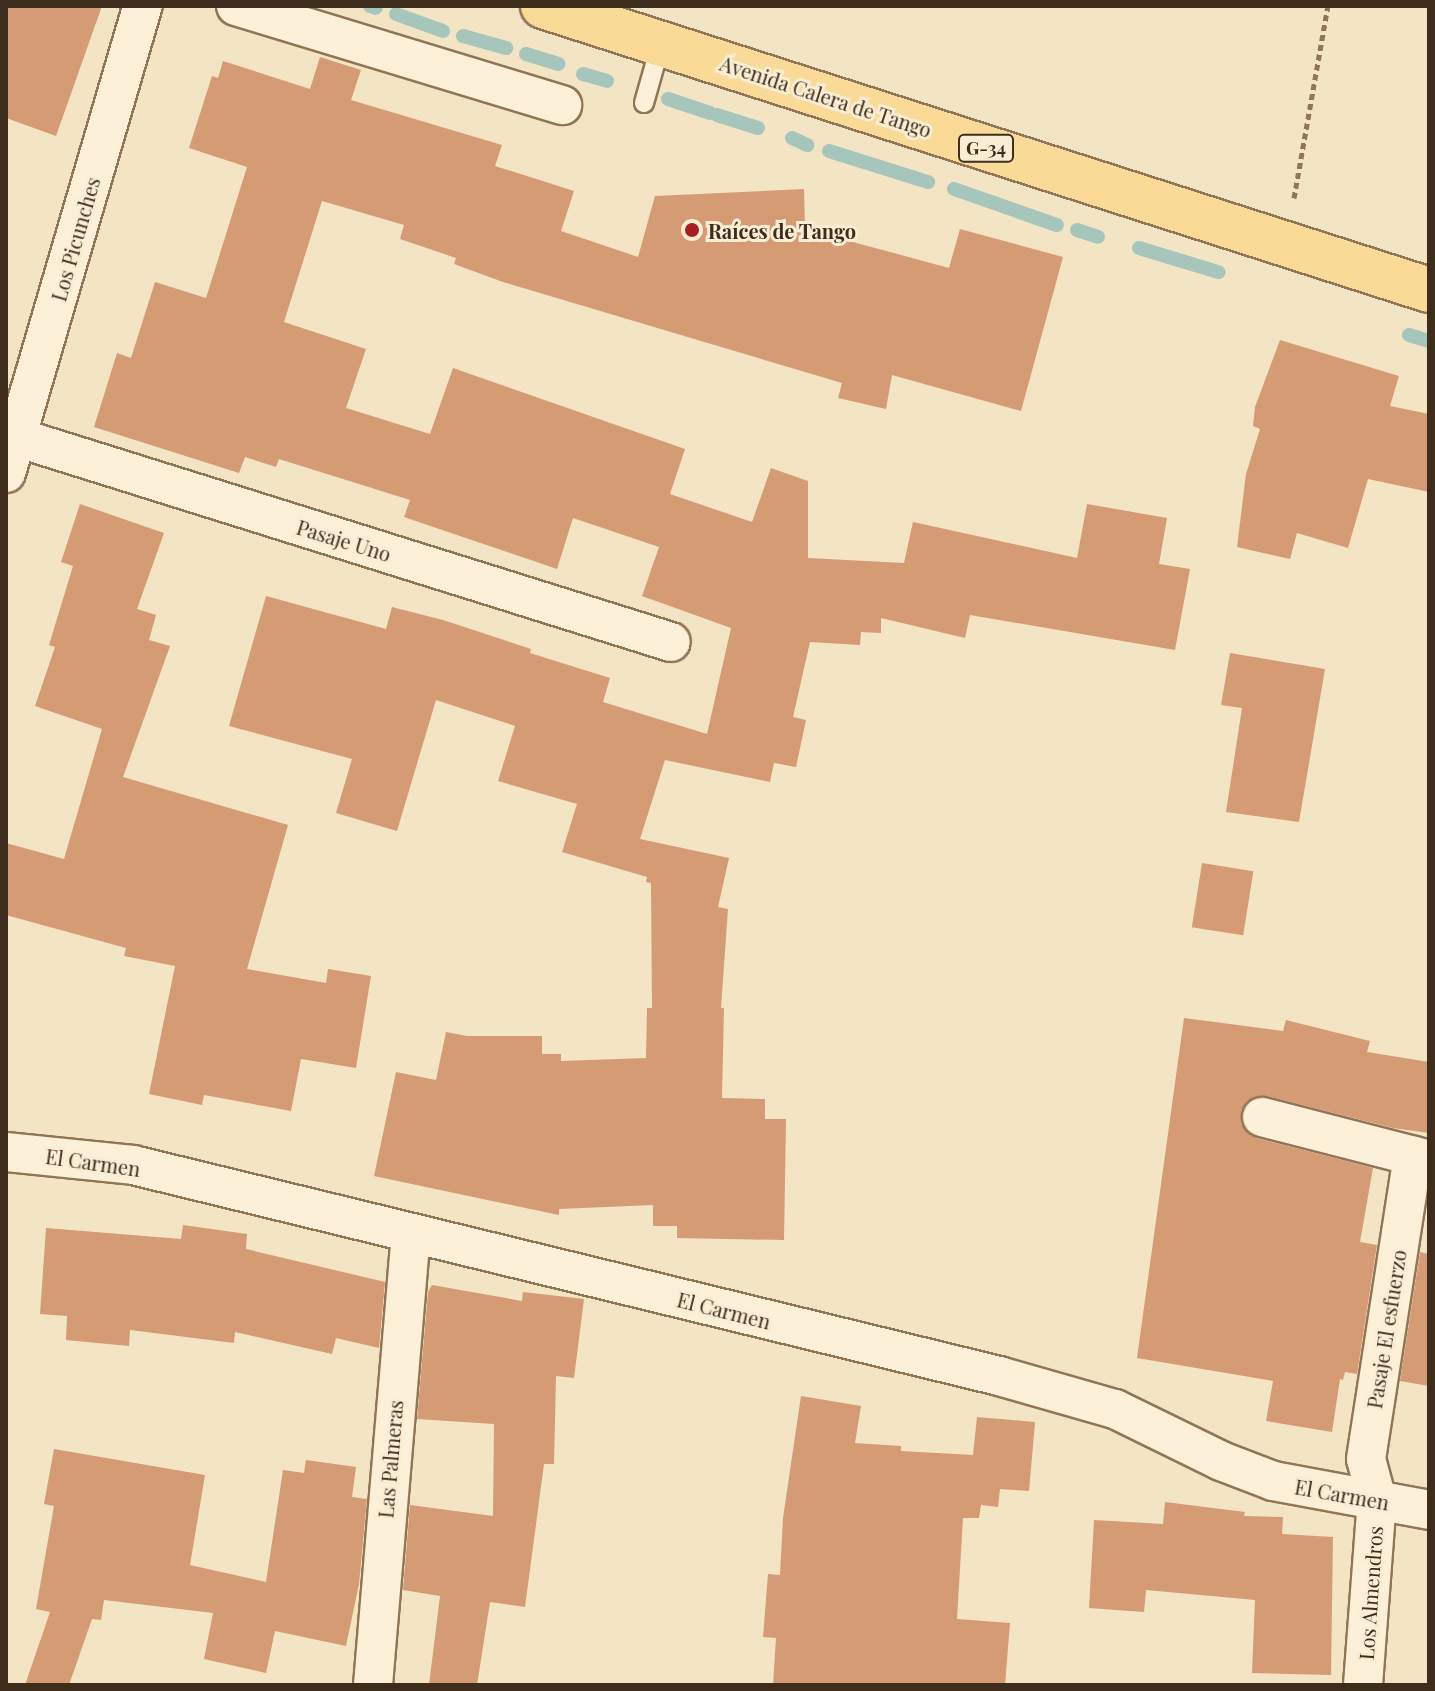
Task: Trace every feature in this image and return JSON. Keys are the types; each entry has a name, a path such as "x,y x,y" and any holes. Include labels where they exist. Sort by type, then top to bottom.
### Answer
{"main road":[{"name":"Avenida Calera de Tango","path":"543,6 1429,290"}],"street":[{"name":"Los Picunches","path":"6,473 143,6"},
{"path":"236,6 562,105"},
{"name":"Pasaje Uno","path":"16,437 671,642"},
{"name":"Pasaje El esfuerzo","path":"1262,1117 1421,1158 1366,1459 1377,1500"},
{"name":"El Carmen","path":"6,1152 133,1165 1077,1396 1150,1424 1246,1472 1292,1486 1429,1510"},
{"name":"Las Palmeras","path":"373,1685 411,1234"},
{"name":"Los Almendros","path":"1363,1685 1377,1500"}],"lane":[{"path":"644,103 661,43"}],"path":[{"path":"1287,245 1328,6"}],"building":[{"path":"6,6 102,6 56,136 6,118"},
{"path":"320,57 361,70 351,100 502,145 495,166 574,191 561,231 638,257 655,196 804,189 805,229 949,268 960,229 1063,257 1021,411 892,375 886,409 838,398 842,383 503,282 454,264 456,258 400,239 404,225 322,201 284,322 366,349 346,408 430,434 453,368 685,449 670,494 752,522 771,468 808,481 808,558 904,563 913,522 1077,558 1087,504 1167,518 1159,564 1190,569 1175,650 970,615 965,638 881,618 881,633 861,632 860,645 810,642 793,717 806,720 796,767 774,763 770,782 665,760 640,839 729,858 718,907 728,909 721,1008 724,1008 722,1098 765,1099 765,1119 786,1119 784,1240 677,1238 677,1226 653,1226 653,1205 559,1209 559,1215 374,1176 396,1072 436,1080 446,1032 467,1036 542,1036 542,1054 561,1054 561,1061 646,1058 647,1008 652,1008 651,883 646,882 647,877 562,852 577,804 498,781 515,726 436,700 397,831 336,813 352,759 229,726 266,596 386,629 392,607 443,620 531,649 530,653 610,678 603,702 707,734 731,628 642,596 659,547 573,518 557,569 404,517 410,500 279,459 276,467 245,457 239,473 94,427 117,353 131,358 155,282 206,298 247,167 189,148 212,76 218,78 223,61 310,89"},
{"path":"1280,340 1399,376 1390,406 1429,414 1429,492 1368,479 1348,548 1297,533 1290,559 1237,547 1246,474 1260,429 1253,426 1255,407"},
{"path":"80,504 164,533 137,609 156,615 149,640 170,646 123,777 288,825 247,969 326,983 328,969 371,976 356,1068 301,1059 291,1111 204,1095 202,1105 149,1094 175,966 124,956 126,948 6,915 6,843 64,859 102,729 35,706 55,647 49,645 73,566 61,562"},
{"path":"1230,653 1325,669 1299,822 1226,812 1242,708 1221,705"},
{"path":"1202,863 1253,871 1243,935 1192,927"},
{"path":"1184,1018 1283,1031 1286,1020 1370,1041 1367,1052 1429,1062 1429,1133 1393,1128 1267,1096 1247,1101 1241,1111 1241,1124 1256,1138 1373,1168 1360,1242 1377,1245 1357,1374 1345,1372 1343,1380 1340,1379 1332,1432 1266,1421 1273,1381 1137,1358"},
{"path":"183,1225 247,1234 246,1249 385,1282 379,1348 336,1338 332,1354 235,1332 234,1343 130,1330 129,1346 66,1340 67,1316 40,1314 46,1228 181,1239"},
{"path":"1420,1252 1429,1254 1429,1386 1400,1381"},
{"path":"432,1285 522,1301 523,1292 584,1299 574,1378 556,1376 554,1464 544,1464 525,1607 490,1602 477,1685 429,1685 440,1596 403,1590 410,1505 493,1516 494,1424 417,1419 428,1292"},
{"path":"801,1396 861,1406 855,1443 901,1446 901,1451 973,1455 977,1417 1035,1422 1029,1491 1000,1489 998,1507 981,1505 979,1518 963,1518 957,1619 1010,1623 1005,1685 773,1685 776,1638 763,1637 768,1574 780,1575 783,1518"},
{"path":"54,1449 205,1475 190,1565 266,1582 283,1470 304,1473 306,1460 356,1467 352,1497 367,1499 359,1584 346,1646 275,1631 266,1673 204,1659 213,1613 104,1600 101,1620 92,1619 69,1685 25,1685 50,1612 36,1609 54,1506 44,1504"},
{"path":"1165,1502 1245,1512 1244,1516 1283,1517 1282,1534 1333,1537 1331,1675 1252,1673 1255,1600 1146,1590 1144,1612 1089,1608 1094,1520 1163,1524"}],"waterway":[{"path":"370,6 376,8"},
{"path":"396,14 443,31"},
{"path":"463,36 506,48"},
{"path":"526,54 558,64"},
{"path":"583,74 607,81"},
{"path":"668,99 710,113"},
{"path":"717,115 758,128"},
{"path":"792,138 807,145"},
{"path":"829,151 928,182"},
{"path":"954,189 1057,225"},
{"path":"1077,230 1098,237"},
{"path":"1139,248 1218,272"},
{"path":"1409,335 1429,341"}],"place":[{"name":"Raíces de Tango","path":"692,230"}]}
